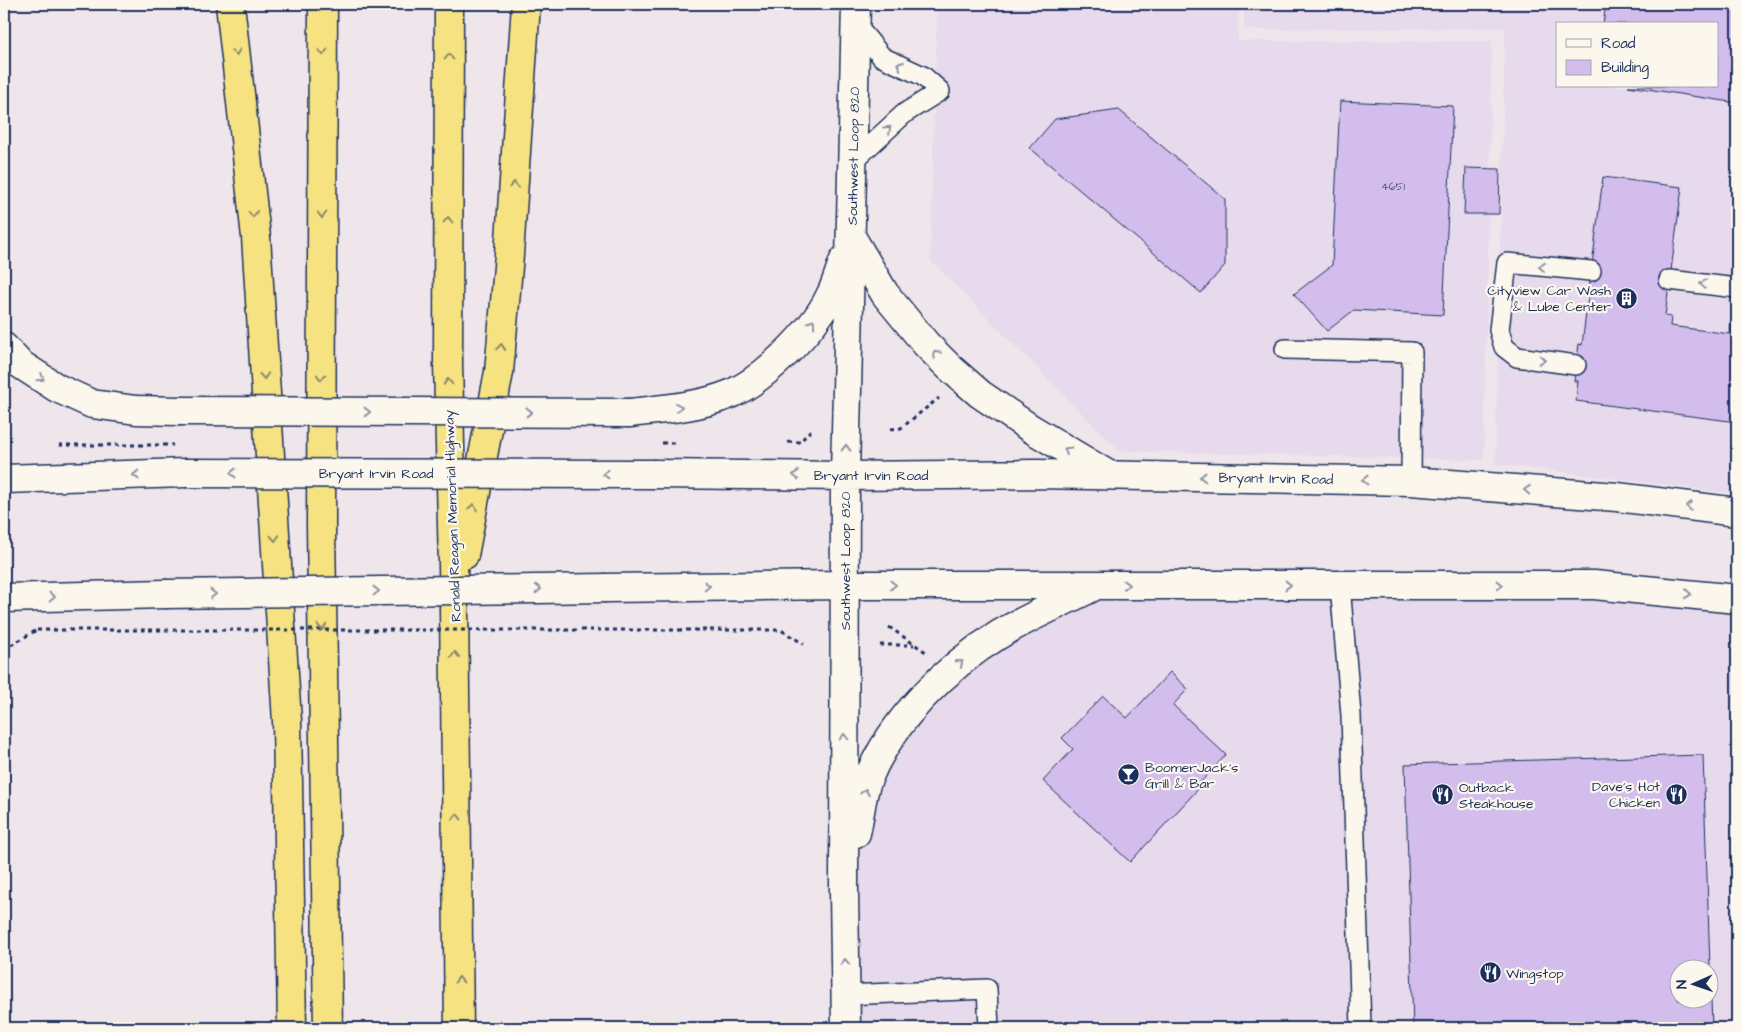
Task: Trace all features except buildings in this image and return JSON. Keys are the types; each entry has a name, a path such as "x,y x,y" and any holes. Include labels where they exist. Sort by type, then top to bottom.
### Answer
{"highway":[{"path":"230,4 256,237 286,721 292,1028"},
{"path":"323,4 321,525 328,1028"},
{"name":"Ronald Reagan Memorial Highway","path":"449,4 448,363 454,606 459,1028"},
{"path":"454,606 499,372 526,4"}],"main road":[{"name":"Southwest Loop 820","path":"846,1028 844,891 845,476 856,14"},
{"path":"4,347 20,364 57,388 92,404 136,410 630,412 684,407 728,394 767,371 804,335 830,297 852,238"},
{"path":"852,238 884,294 948,367 980,394 1030,428 1109,475"},
{"name":"Bryant Irvin Road","path":"4,479 185,473 845,476 1109,475 1411,481 1617,497 1737,512"},
{"path":"4,598 165,594 844,585 1594,584 1737,599"},
{"path":"844,891 866,782 884,749 902,722 931,688 961,661 1000,634 1096,585"}],"lane":[{"path":"852,162 905,113 940,91 923,76 882,57 856,14"},
{"path":"1576,365 1518,356 1504,346 1499,330 1507,263 1591,271"},
{"path":"1670,280 1737,288"},
{"path":"1285,349 1412,352 1411,481"},
{"path":"1340,585 1351,715 1360,1028"},
{"path":"845,994 987,989 988,1028"}],"path":[{"path":"891,429 901,428 944,392"},
{"path":"781,442 800,442 810,431 817,431"},
{"path":"678,443 687,443"},
{"path":"889,627 927,653"},
{"path":"4,649 37,630 781,630 804,644"},
{"path":"880,644 915,645"}],"shaded area":[{"path":"937,4 1238,4 1238,41 1492,41 1484,460 1119,451 930,260"},
{"path":"1244,4 1737,4 1737,494 1495,464 1505,28 1244,30"},
{"path":"1096,585 1737,599 1737,1028 846,1028 844,891 867,782 931,688"}],"place":[{"name":"Cityview Car Wash & Lube Center","path":"1627,298"},
{"name":"BoomerJack’s Grill & Bar","path":"1129,775"},
{"name":"Dave's Hot Chicken","path":"1676,794"},
{"name":"Outback Steakhouse","path":"1443,795"},
{"name":"Wingstop","path":"1490,973"}]}
